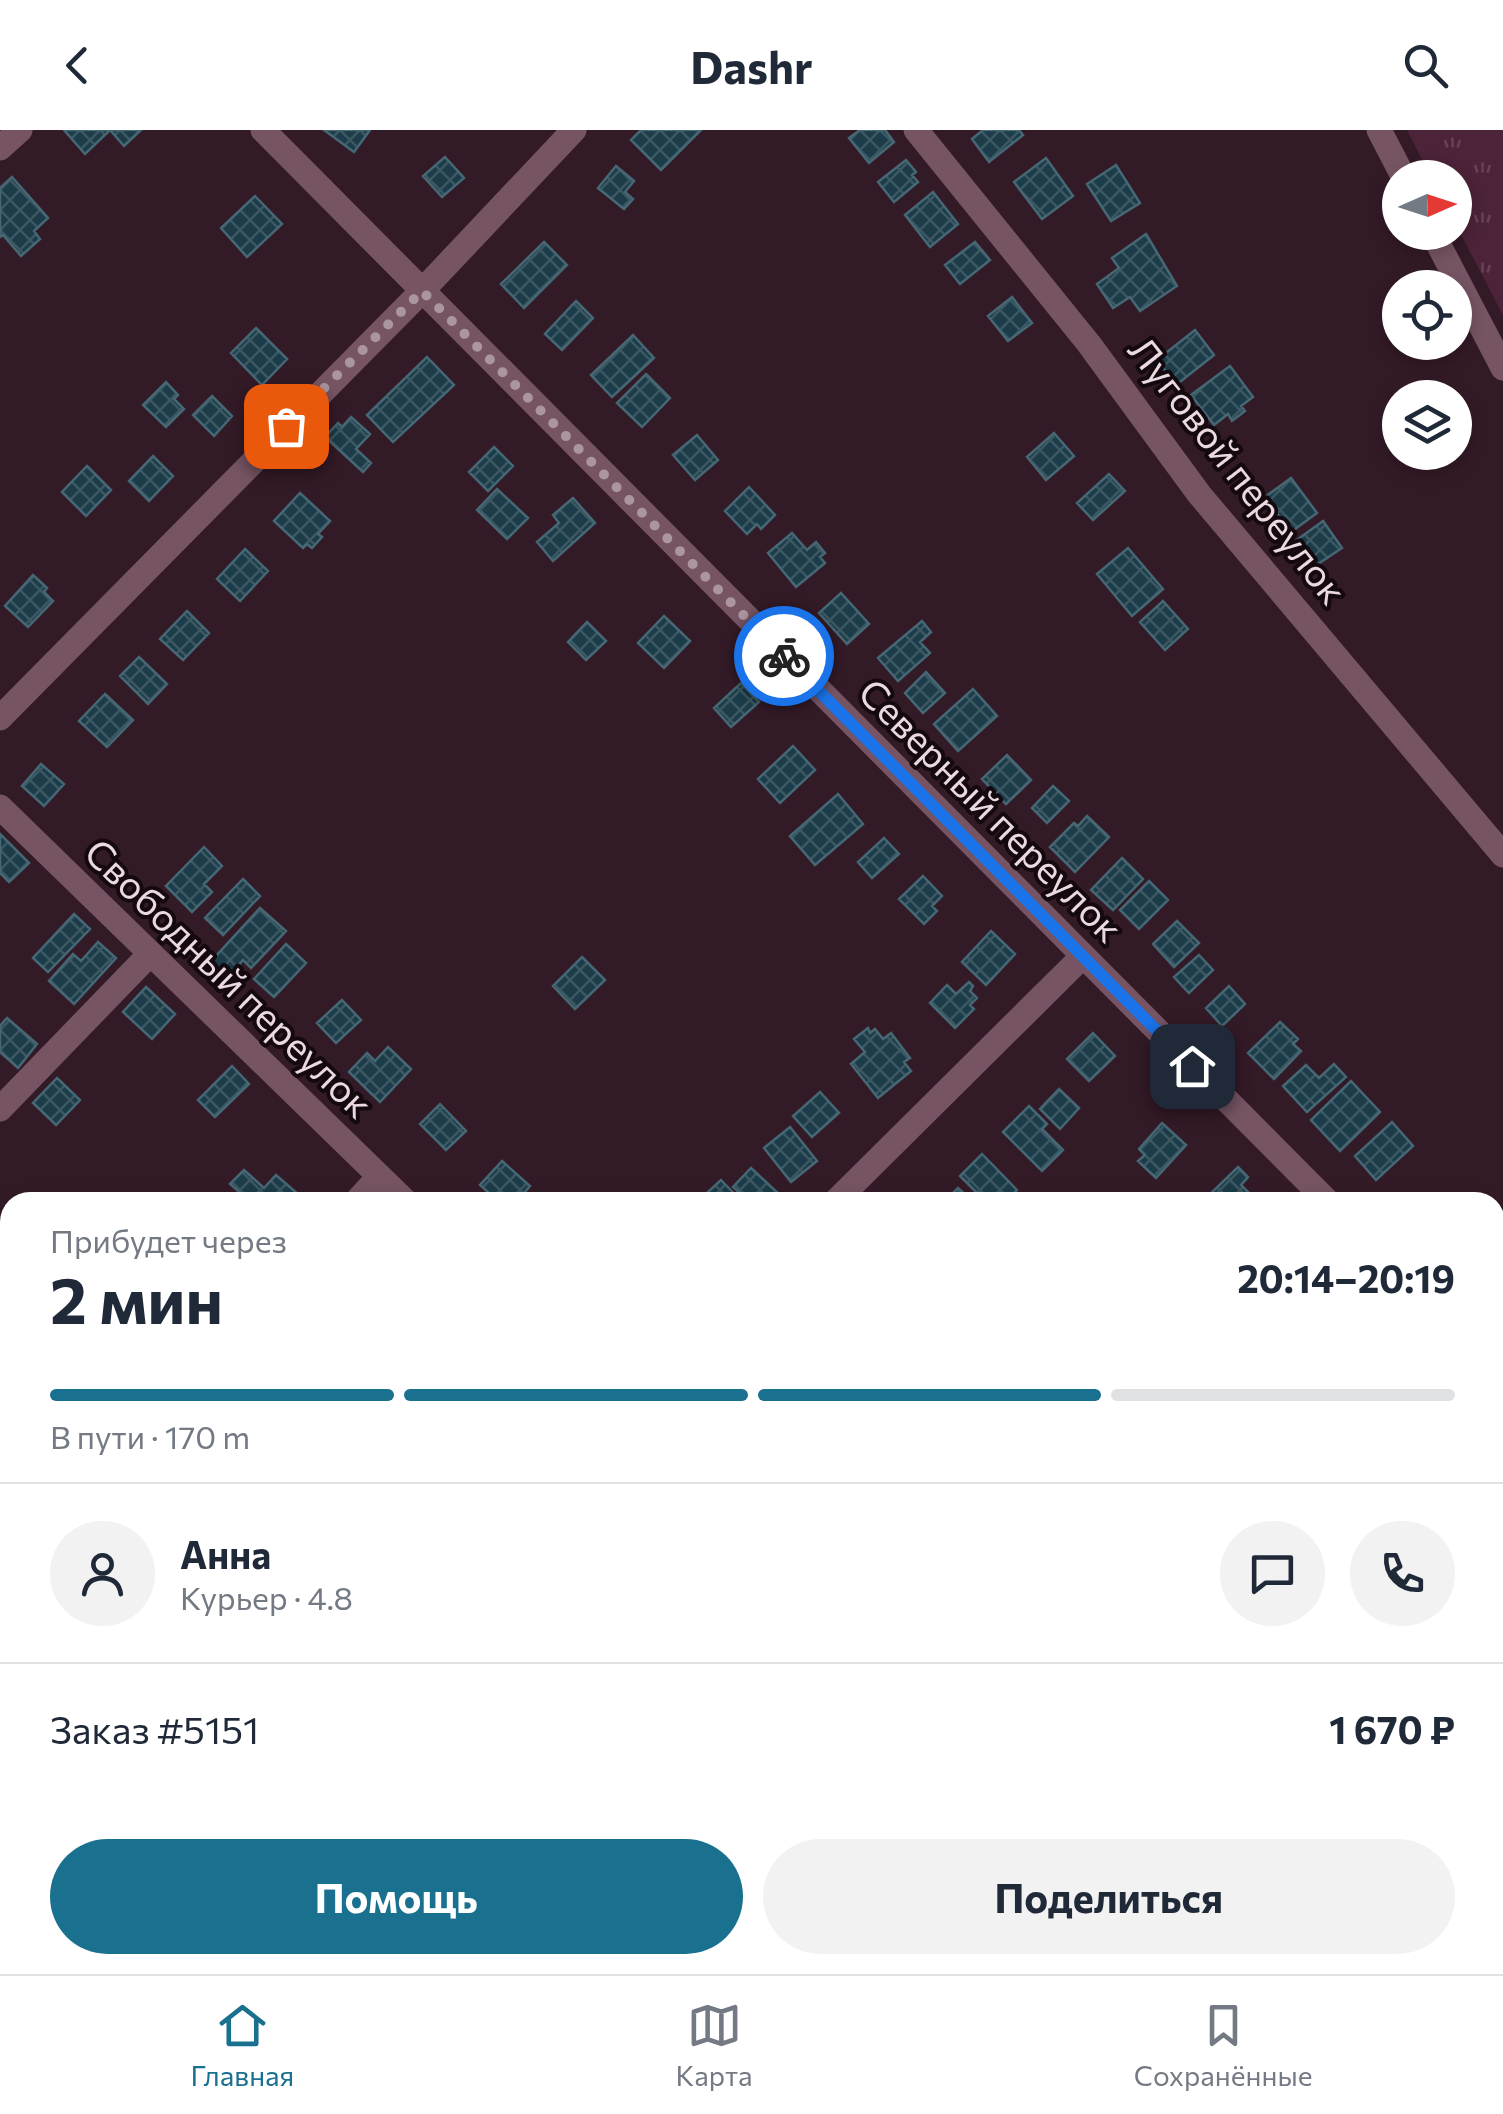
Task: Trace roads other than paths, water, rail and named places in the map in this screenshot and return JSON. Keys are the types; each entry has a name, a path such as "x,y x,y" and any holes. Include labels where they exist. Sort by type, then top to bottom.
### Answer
{"street":[{"path":"0,148 20,130"},
{"name":"Северный переулок","path":"263,130 1318,1192"},
{"path":"0,718 422,291 574,130"},
{"name":"Луговой переулок","path":"916,130 1089,344 1199,494 1503,855"},
{"path":"1379,130 1395,160"},
{"path":"1441,250 1503,368"},
{"name":"Свободный переулок","path":"0,806 394,1192"},
{"path":"0,1109 149,954"},
{"path":"845,1192 1082,957"},
{"path":"365,1192 378,1178"}]}
